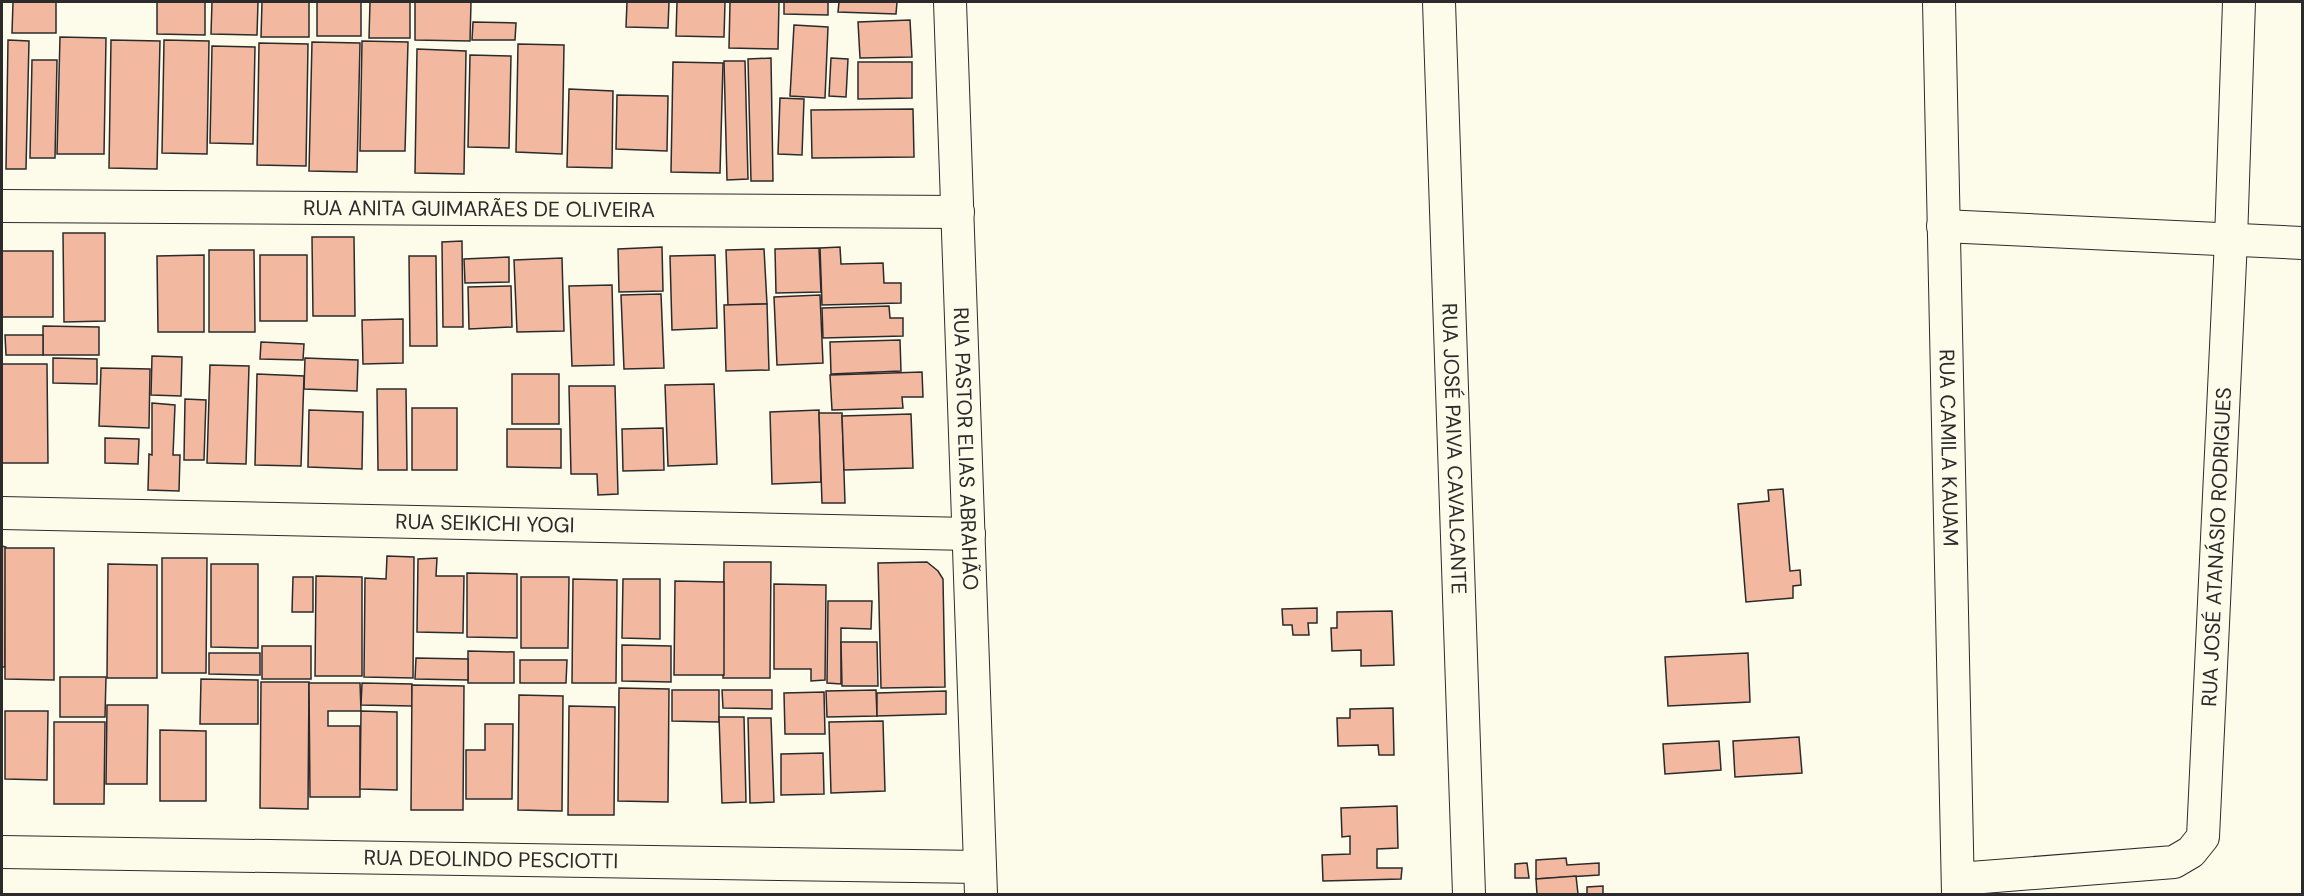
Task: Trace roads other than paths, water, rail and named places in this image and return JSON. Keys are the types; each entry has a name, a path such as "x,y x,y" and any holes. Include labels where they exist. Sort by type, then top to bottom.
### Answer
{"street":[{"name":"RUA PASTOR ELIAS ABRAHÃO","path":"950,2 981,881"},
{"name":"RUA JOSÉ PAIVA CAVALCANTE","path":"1439,2 1469,894"},
{"name":"RUA CAMILA KAUAM","path":"1939,2 1958,887"},
{"name":"RUA JOSÉ ATANÁSIO RODRIGUES","path":"1958,887 2174,862 2191,852 2203,837 2239,2"},
{"name":"RUA ANITA GUIMARÃES DE OLIVEIRA","path":"2,206 958,213"},
{"path":"1943,226 2302,243"},
{"name":"RUA SEIKICHI YOGI","path":"2,513 969,534"},
{"name":"RUA DEOLINDO PESCIOTTI","path":"2,852 981,881"}]}
